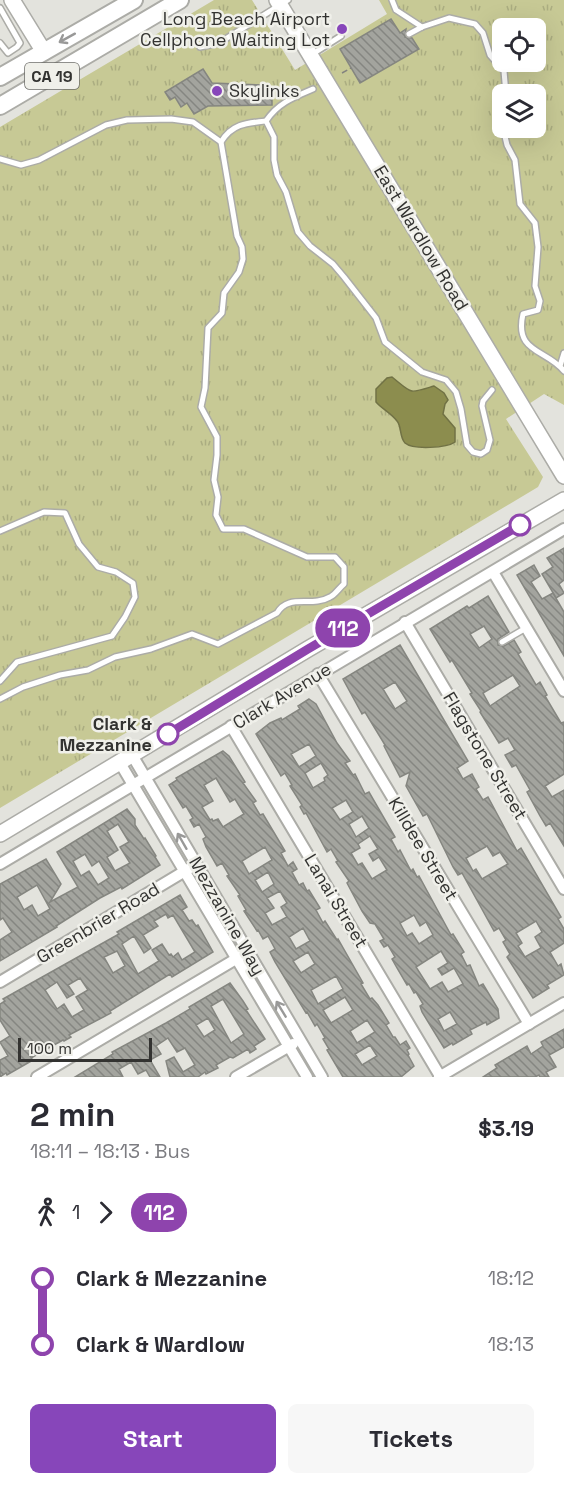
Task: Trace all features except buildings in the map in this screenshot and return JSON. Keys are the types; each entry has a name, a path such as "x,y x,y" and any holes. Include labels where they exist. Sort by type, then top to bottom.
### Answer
{"main road":[{"path":"12,0 44,52"},
{"name":"CA 19","path":"0,76 134,0"},
{"name":"CA 19","path":"0,106 180,0"},
{"name":"East Wardlow Road","path":"282,2 310,55 564,476"},
{"name":"Clark Avenue","path":"0,834 308,649 564,500"}],"street":[{"name":"Clark Avenue","path":"0,864 564,529"},
{"path":"493,572 564,691"},
{"name":"Flagstone Street","path":"405,622 564,889"},
{"name":"Killdee Street","path":"318,674 529,1024"},
{"name":"Lanai Street","path":"231,726 440,1077"},
{"name":"Mezzanine Way","path":"126,759 146,777 322,1077"},
{"name":"Mezzanine Way","path":"126,759 133,784 307,1077"},
{"name":"Greenbrier Road","path":"0,982 196,865"},
{"path":"37,1077 247,952"},
{"path":"440,1077 564,1003"},
{"path":"236,1077 300,1040"}],"lane":[{"path":"392,0 396,10 422,27"},
{"path":"200,47 219,43 282,2"},
{"path":"0,8 20,43 17,48 8,53 0,44"},
{"path":"409,34 449,18 475,24 483,33 490,55 504,71 505,84"},
{"path":"310,55 341,36"},
{"path":"266,122 273,111 288,100 313,89"},
{"path":"0,159 21,165 39,160 106,125 127,120 171,118 193,122 221,142"},
{"path":"0,699 23,687 60,675 88,670 115,657 151,649 192,634 218,644 277,613 281,605 290,601 312,603 330,597 344,584 344,567 335,557 307,557 243,530 223,529 216,515 218,497 214,480 217,437 201,407 205,388 208,328 222,313 224,293 239,272 243,259 231,206 221,142 228,132 243,123 266,122"},
{"path":"266,122 274,137 274,160 277,175 286,192 292,219 298,232 310,246 344,276 375,318 385,342 422,372 446,380 456,392 467,445 473,452 481,453 488,450 490,440 482,406 483,401 492,390"},
{"path":"506,138 515,160 520,204 535,223 538,247 535,286 540,301 538,310 523,314 520,327 530,348 562,368 564,353"},
{"path":"0,531 44,512 65,513 79,544 98,567 117,572 133,583 135,597 112,636 17,662 0,681"},
{"path":"502,642 526,628"}],"path":[{"path":"342,73 351,68"}],"green space":[{"path":"214,0 252,0 295,70 387,14 379,0 564,0 564,405 544,394 506,419 543,477 538,487 0,808 0,127"}],"shaded area":[{"path":"392,377 411,391 434,386 444,393 448,400 443,414 455,428 455,442 445,446 430,447 415,447 405,443 397,421 376,402 376,389 387,378"}],"bus line":[{"name":"112","path":"168,734 520,525"}],"place":[{"name":"Long Beach Airport Cellphone Waiting Lot","path":"342,29"},
{"name":"Skylinks","path":"217,91"},
{"name":"Clark & Mezzanine","path":"168,734"}]}
